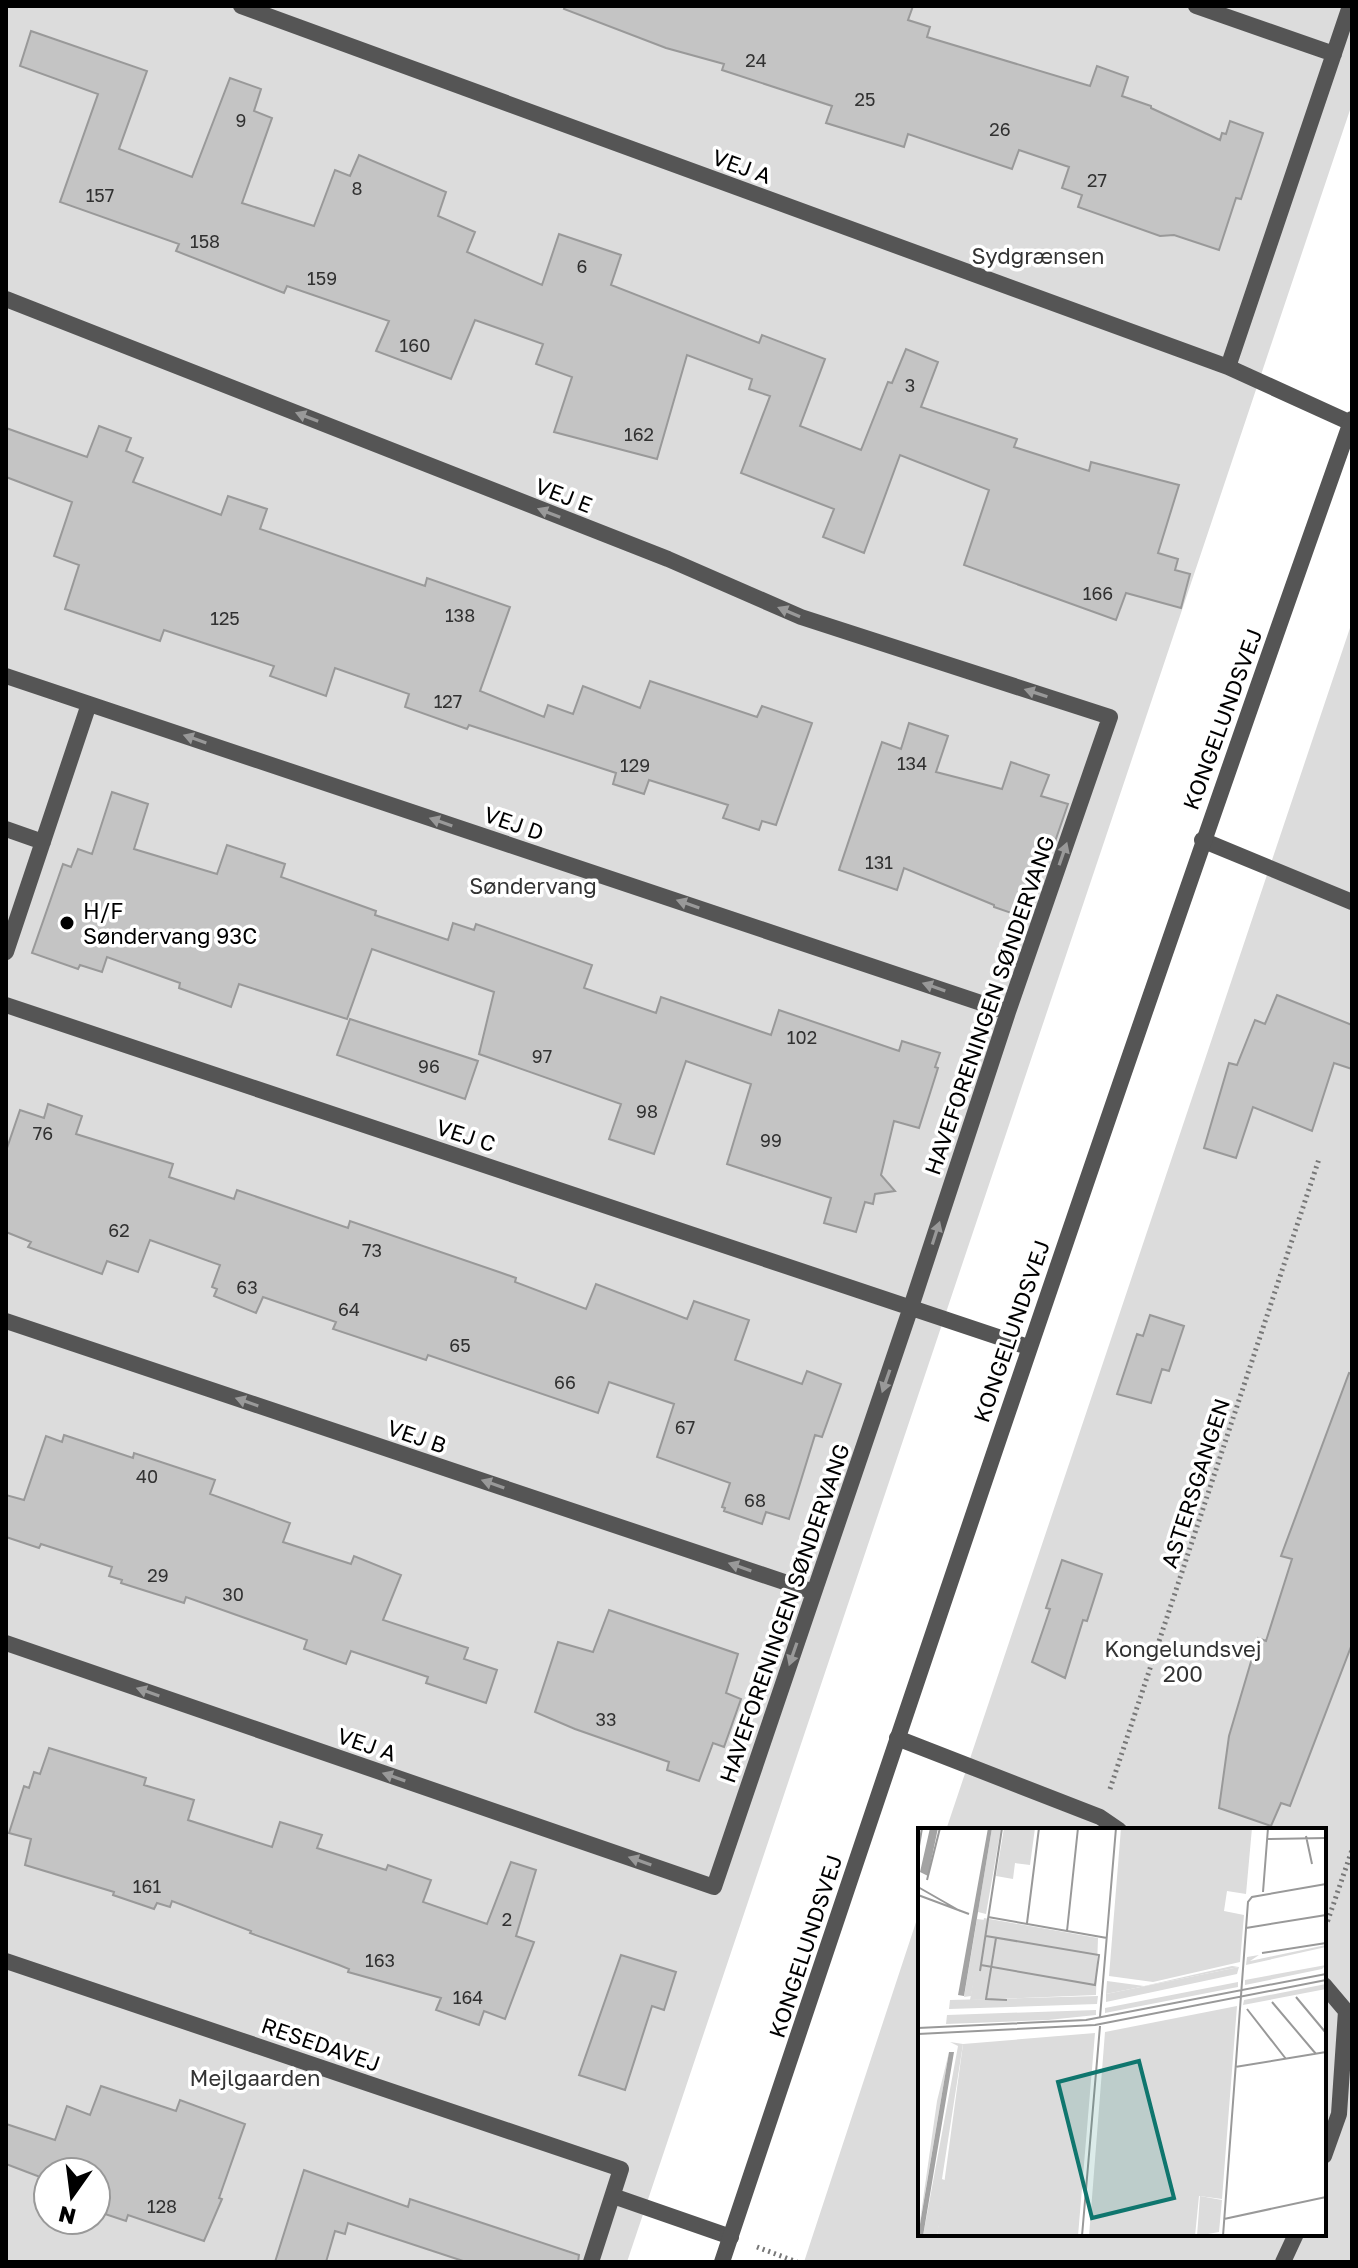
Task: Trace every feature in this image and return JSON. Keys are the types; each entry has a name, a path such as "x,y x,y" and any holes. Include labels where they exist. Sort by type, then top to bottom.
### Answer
{"street":[{"name":"VEJ A","path":"241,6 1228,367 1351,421"},
{"path":"1196,6 1334,54"},
{"path":"1228,367 1350,6"},
{"name":"VEJ E","path":"6,299 668,559 801,617 1110,717"},
{"name":"KONGELUNDSVEJ","path":"722,2262 1028,1347 1202,840 1351,421"},
{"name":"VEJ D","path":"6,676 1008,1012"},
{"path":"6,952 89,704"},
{"name":"HAVEFORENINGEN SØNDERVANG","path":"714,1887 1110,717"},
{"path":"6,829 43,842"},
{"path":"1202,840 1352,902"},
{"name":"VEJ C","path":"6,1005 911,1307"},
{"path":"911,1307 1028,1347"},
{"name":"VEJ B","path":"6,1321 814,1592"},
{"name":"VEJ A","path":"6,1643 714,1887"},
{"path":"897,1738 1100,1817 1116,1828"},
{"name":"RESEDAVEJ","path":"6,1961 621,2169 613,2196"},
{"path":"1326,1987 1346,2011 1339,2114 1326,2150"},
{"path":"591,2262 613,2196 731,2237"},
{"path":"1283,2262 1295,2236"}],"path":[{"name":"ASTERSGANGEN","path":"1100,1817 1319,1159"},
{"path":"1326,1923 1352,1850"},
{"path":"731,2237 797,2262"}],"green space":[{"name":"Søndervang","path":"6,6 1352,6 1352,104 627,2262 6,2262"},
{"name":"Kongelundsvej 200","path":"1352,622 1352,2262 804,2262 918,1916 918,2236 1326,2236 1326,1828 947,1828"}],"building":[{"path":"565,6 913,6 908,20 930,27 927,37 1090,86 1097,66 1128,77 1122,96 1151,106 1220,140 1222,133 1226,134 1230,121 1263,133 1241,199 1236,198 1219,250 1174,235 1160,236 1078,207 1082,195 1062,188 1069,167 1019,150 1012,169 908,134 904,147 826,123 832,106 722,70 724,64 666,48 564,9"},
{"path":"31,31 147,71 119,149 192,177 230,78 261,89 254,111 272,118 242,203 314,226 335,170 350,176 359,155 446,192 438,216 475,232 467,252 542,285 559,234 621,255 611,285 759,343 762,335 825,359 800,426 861,450 888,382 892,383 906,349 938,362 921,407 1017,439 1014,447 1089,471 1091,462 1179,485 1158,553 1178,559 1175,570 1190,574 1181,608 1126,593 1116,620 964,565 989,490 900,455 864,553 823,537 834,509 741,473 770,396 749,389 752,379 687,355 657,459 554,432 572,377 536,364 543,344 475,320 451,379 376,351 389,321 287,286 284,293 176,251 179,244 60,202 98,94 20,66"},
{"path":"99,426 131,438 126,451 143,458 133,482 221,515 228,496 267,509 260,529 425,586 427,578 510,607 480,691 544,717 548,705 573,714 583,686 640,708 650,681 757,717 762,706 812,723 776,825 762,821 759,830 723,818 728,805 649,780 644,794 613,784 616,773 469,725 467,729 405,707 409,694 335,668 326,696 270,676 274,666 164,630 160,641 65,609 79,565 54,556 72,502 6,477 6,428 87,457"},
{"path":"909,723 948,736 936,772 1002,789 1011,762 1049,775 1041,796 1068,804 1050,856 1046,854 1026,918 904,868 897,890 839,870 882,742 901,749"},
{"path":"112,792 148,804 134,849 217,874 227,845 285,864 281,877 448,940 453,923 474,930 476,924 592,965 584,988 656,1013 661,997 771,1035 779,1010 899,1051 902,1041 940,1053 919,1128 894,1121 881,1175 895,1191 875,1194 873,1204 865,1202 856,1232 824,1223 831,1198 727,1164 751,1084 686,1061 654,1154 609,1139 621,1104 479,1054 494,992 372,949 347,1019 239,984 231,1007 179,988 180,983 107,957 102,972 80,965 78,969 32,953 63,864 71,867 78,849 92,854"},
{"path":"1277,995 1352,1025 1352,1069 1334,1063 1312,1131 1253,1107 1236,1158 1204,1148 1229,1063 1237,1065 1255,1020 1265,1024"},
{"path":"350,1019 478,1061 465,1099 337,1055"},
{"path":"48,1104 82,1116 76,1134 173,1164 169,1177 234,1199 237,1190 348,1228 350,1221 516,1278 515,1282 586,1309 596,1284 687,1319 694,1301 749,1320 735,1360 802,1384 807,1371 841,1384 822,1437 815,1435 789,1519 766,1512 762,1524 724,1511 722,1507 730,1483 657,1457 674,1404 609,1382 598,1413 428,1355 426,1360 333,1329 336,1322 263,1297 256,1313 214,1296 217,1289 212,1287 220,1265 150,1240 138,1272 107,1261 102,1274 28,1247 31,1242 6,1232 6,1151 20,1110 44,1118"},
{"path":"1150,1315 1184,1326 1169,1371 1162,1369 1151,1403 1117,1394 1137,1334 1143,1336"},
{"path":"1349,1373 1352,1374 1352,1644 1290,1806 1281,1803 1271,1826 1219,1808 1229,1736 1258,1638 1266,1641 1292,1559 1281,1556"},
{"path":"64,1435 133,1458 134,1453 215,1480 210,1494 290,1523 283,1542 351,1564 354,1556 401,1575 383,1620 468,1648 464,1659 497,1670 486,1703 426,1683 428,1677 351,1651 346,1664 304,1649 307,1640 186,1597 184,1603 121,1583 122,1580 109,1576 112,1567 41,1544 39,1548 6,1537 6,1495 24,1500 46,1436 62,1442"},
{"path":"1062,1560 1102,1574 1087,1621 1083,1620 1065,1678 1032,1662"},
{"path":"609,1610 738,1654 726,1693 741,1699 724,1747 713,1743 699,1781 667,1770 669,1762 535,1712 558,1642 593,1652"},
{"path":"49,1748 146,1778 144,1785 194,1800 188,1820 272,1847 280,1822 322,1835 317,1848 386,1870 388,1865 431,1880 423,1902 487,1924 511,1862 536,1870 516,1936 534,1942 505,2019 484,2011 479,2025 436,2010 441,1998 348,1972 349,1969 172,1901 170,1907 157,1903 154,1909 113,1895 114,1892 25,1865 31,1839 9,1833 24,1786 29,1788 34,1772 40,1774"},
{"path":"621,1955 676,1972 664,2010 652,2006 625,2090 579,2075"},
{"path":"101,2086 176,2111 180,2100 245,2124 219,2198 222,2199 204,2241 128,2215 126,2221 112,2216 112,2156 32,2156 32,2174 6,2164 6,2124 55,2140 67,2106 90,2115"},
{"path":"304,2170 408,2207 410,2199 579,2255 578,2262 466,2262 348,2223 345,2234 335,2231 326,2262 275,2262"}],"place":[{"name":"H/F Søndervang 93C","path":"67,923"}],"park label":[{"name":"Sydgrænsen","path":"1038,255"},
{"name":"Mejlgaarden","path":"255,2077"}]}
